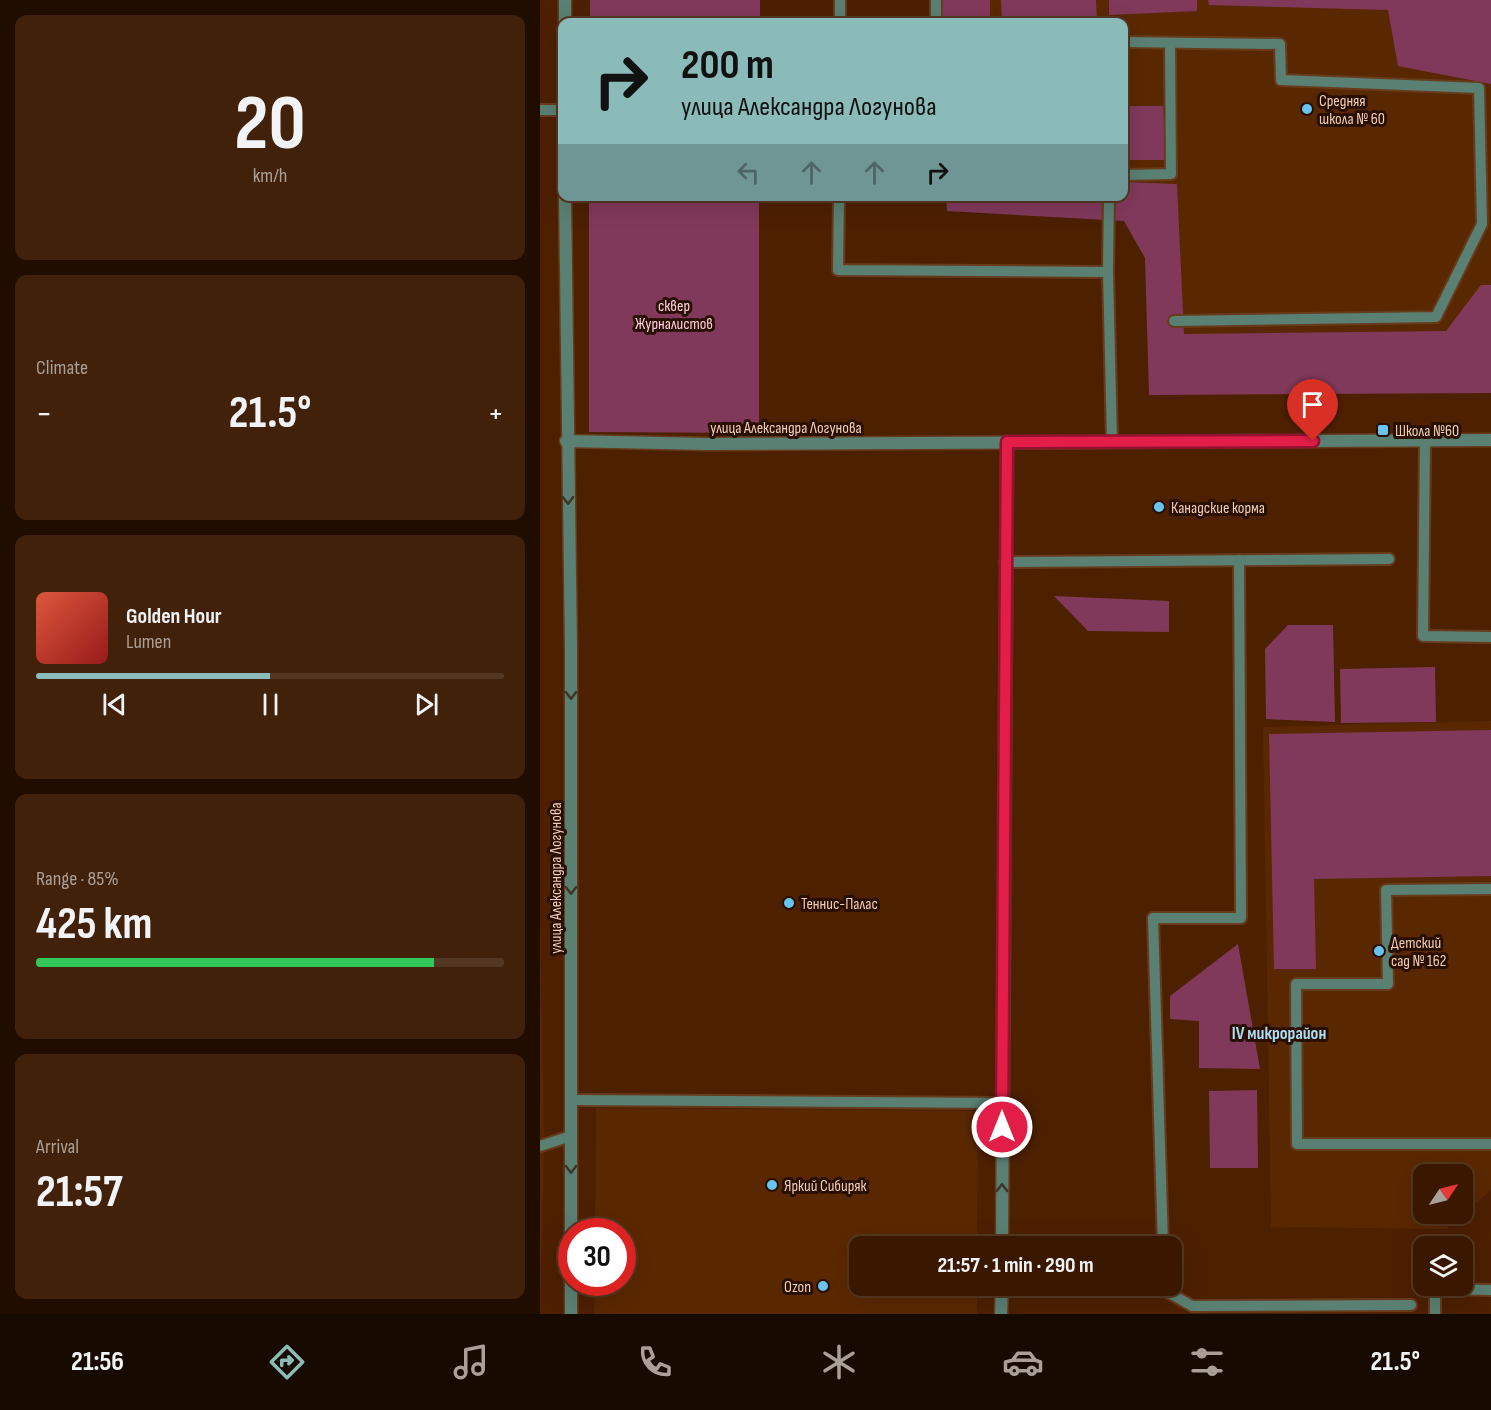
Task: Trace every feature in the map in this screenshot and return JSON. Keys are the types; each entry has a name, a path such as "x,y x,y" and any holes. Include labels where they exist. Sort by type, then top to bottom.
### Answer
{"street":[{"path":"565,0 565,18"},
{"name":"улица Александра Логунова","path":"565,201 566,441 571,650 571,1314"},
{"name":"улица Александра Логунова","path":"566,441 706,444 1491,440"},
{"path":"1002,1236 1007,442"},
{"path":"1002,1296 1002,1314"}],"lane":[{"path":"840,0 840,18"},
{"path":"936,0 936,18"},
{"path":"1128,42 1280,44 1281,80 1479,88 1482,224 1436,317 1174,321"},
{"path":"1128,175 1171,174 1170,43"},
{"path":"540,110 558,110"},
{"path":"839,201 838,270 1108,272"},
{"path":"1109,201 1108,272 1112,441"},
{"path":"1425,441 1423,636 1491,637"},
{"path":"1005,562 1389,559"},
{"path":"1163,1236 1153,918 1241,918 1239,560"},
{"path":"1491,889 1386,890 1388,984 1296,984 1297,1144 1491,1144"},
{"path":"571,1100 1002,1103"},
{"path":"541,1143 571,1136"},
{"path":"1435,1314 1435,1289 1491,1290"},
{"path":"1176,1296 1192,1306 1411,1305"}],"shaded area":[{"name":"Средняя школа № 60","path":"976,0 1491,0 1491,341 1166,338 1167,197 1128,196 1128,18 975,18"},
{"name":"Детский сад № 162","path":"1491,721 1491,1190 1473,1206 1473,1164 1413,1164 1413,1224 1452,1224 1446,1229 1271,1227 1263,727"},
{"path":"540,922 544,1142 540,1314"},
{"name":"Яркий Сибиряк","path":"596,1108 978,1111 977,1236 849,1236 849,1296 977,1296 977,1314 594,1314 595,1296 636,1296 636,1218 595,1218"}],"green space":[{"path":"590,0 760,0 760,18 590,18"},
{"path":"943,0 990,0 990,18 943,18"},
{"path":"1001,0 1096,0 1097,18 1002,18"},
{"path":"1109,0 1197,0 1197,11 1109,15"},
{"path":"1208,0 1491,0 1491,84 1398,66 1388,10 1209,5"},
{"path":"1128,106 1163,106 1167,160 1128,160"},
{"path":"1128,182 1177,184 1184,334 1446,331 1481,285 1491,285 1491,393 1149,395 1145,258 1124,221 947,211 946,201 1128,201"},
{"name":"сквер Журналистов","path":"589,201 759,201 759,433 589,432"},
{"path":"1054,596 1169,601 1169,632 1088,631"},
{"path":"1288,625 1333,625 1335,722 1266,719 1265,649"},
{"path":"1435,667 1436,722 1341,723 1340,669"},
{"path":"1491,730 1491,876 1314,879 1316,969 1274,969 1269,734"},
{"path":"1238,944 1260,1069 1199,1068 1199,1021 1170,1019 1170,996"},
{"path":"1257,1090 1258,1168 1210,1168 1209,1091"}],"place":[{"name":"Средняя школа № 60","path":"1307,109"},
{"name":"Школа №60","path":"1383,430"},
{"name":"Канадские корма","path":"1159,507"},
{"name":"Теннис-Палас","path":"789,903"},
{"name":"Детский сад № 162","path":"1379,951"},
{"name":"Яркий Сибиряк","path":"772,1185"},
{"name":"Ozon","path":"823,1286"}],"district":[{"name":"IV микрорайон","path":"1279,1033"}],"route":[{"path":"1002,1127 1007,442 1313,441"}]}
